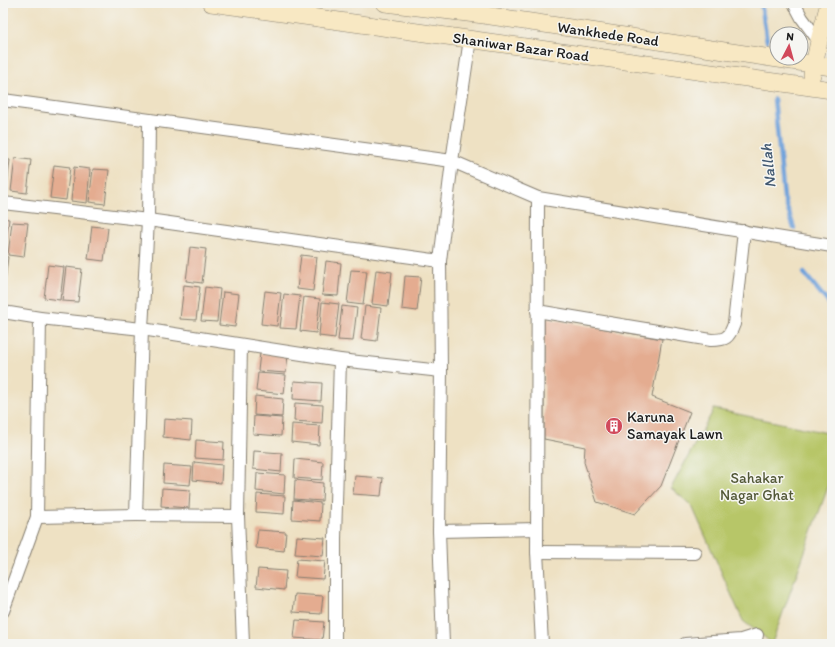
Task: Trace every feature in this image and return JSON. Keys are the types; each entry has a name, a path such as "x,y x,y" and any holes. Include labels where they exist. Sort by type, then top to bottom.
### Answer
{"main road":[{"name":"Shaniwar Bazar Road","path":"211,3 832,90"},
{"name":"Wankhede Road","path":"385,3 484,9 832,67"},
{"path":"810,87 819,41 829,3"}],"street":[{"path":"794,3 802,18 819,41"},
{"path":"443,644 439,531 441,371 440,261 452,161 470,39"},
{"path":"3,100 452,161 538,198 832,246"},
{"path":"136,515 142,329 148,220 149,120"},
{"path":"538,198 537,552 542,644"},
{"path":"3,203 148,220 440,261"},
{"path":"537,311 711,340 723,340 731,334 734,324 744,231"},
{"path":"3,312 40,318 142,329 340,360 441,371"},
{"path":"3,611 37,516 40,318"},
{"path":"241,345 238,516 243,644"},
{"path":"335,644 340,360"},
{"path":"37,516 238,516"},
{"path":"439,531 537,529"},
{"path":"537,552 695,553"},
{"path":"685,644 741,640 757,635 755,644"}],"green space":[{"name":"Sahakar Nagar Ghat","path":"714,409 832,434 832,476 772,643 743,621 692,506 671,488"}],"building":[{"path":"15,158 31,160 27,193 11,191"},
{"path":"3,159 10,160 6,194 3,193"},
{"path":"54,165 70,167 66,200 50,198"},
{"path":"74,167 90,169 87,203 71,201"},
{"path":"93,169 109,170 105,204 89,202"},
{"path":"3,218 9,219 5,253 3,252"},
{"path":"12,222 28,223 24,257 8,255"},
{"path":"92,226 108,228 104,261 88,259"},
{"path":"190,247 206,249 202,283 186,281"},
{"path":"301,255 317,257 313,291 297,289"},
{"path":"3,256 8,257 4,290 3,290"},
{"path":"326,261 341,263 338,296 322,295"},
{"path":"48,265 64,267 60,300 44,298"},
{"path":"66,267 82,269 78,302 62,301"},
{"path":"351,270 367,271 363,305 347,303"},
{"path":"376,270 392,272 388,306 372,304"},
{"path":"405,276 421,277 417,311 402,309"},
{"path":"184,285 200,287 196,320 180,319"},
{"path":"205,287 220,289 217,322 201,321"},
{"path":"265,291 281,293 277,326 261,324"},
{"path":"223,292 239,294 235,327 219,325"},
{"path":"284,294 300,296 296,329 280,328"},
{"path":"304,297 320,299 316,333 300,331"},
{"path":"322,302 339,304 335,338 319,336"},
{"path":"342,306 357,308 353,341 338,340"},
{"path":"365,306 381,308 377,341 361,339"},
{"name":"Karuna Samayak Lawn","path":"544,318 662,339 652,397 690,412 661,486 635,514 597,502 584,462 585,447 544,439"},
{"path":"260,353 288,355 286,373 258,371"},
{"path":"258,373 286,375 284,394 256,391"},
{"path":"294,381 322,383 321,401 293,399"},
{"path":"255,396 283,399 282,417 254,415"},
{"path":"295,403 323,405 322,423 294,421"},
{"path":"254,416 282,418 281,436 253,434"},
{"path":"164,419 192,421 191,440 163,437"},
{"path":"292,424 320,426 319,445 291,442"},
{"path":"196,440 224,442 223,460 195,458"},
{"path":"254,451 282,453 281,472 253,469"},
{"path":"295,459 323,462 322,480 294,478"},
{"path":"194,462 222,465 221,483 193,480"},
{"path":"164,465 192,467 190,485 163,483"},
{"path":"257,473 285,475 284,494 256,491"},
{"path":"355,476 383,478 381,496 353,494"},
{"path":"295,480 323,483 322,501 294,499"},
{"path":"162,488 190,490 189,508 161,506"},
{"path":"257,494 285,496 284,514 256,512"},
{"path":"293,500 321,503 320,521 292,519"},
{"path":"258,530 286,532 284,551 256,548"},
{"path":"297,536 325,538 323,556 295,554"},
{"path":"297,559 325,561 323,579 295,577"},
{"path":"258,569 286,571 284,590 256,587"},
{"path":"295,594 323,596 321,614 293,612"},
{"path":"296,620 324,622 322,640 294,638"}],"waterway":[{"name":"Nallah","path":"761,3 767,41"},
{"name":"Nallah","path":"774,99 784,198 794,228"},
{"path":"804,273 832,307"}],"place":[{"name":"Karuna Samayak Lawn","path":"614,426"}]}
